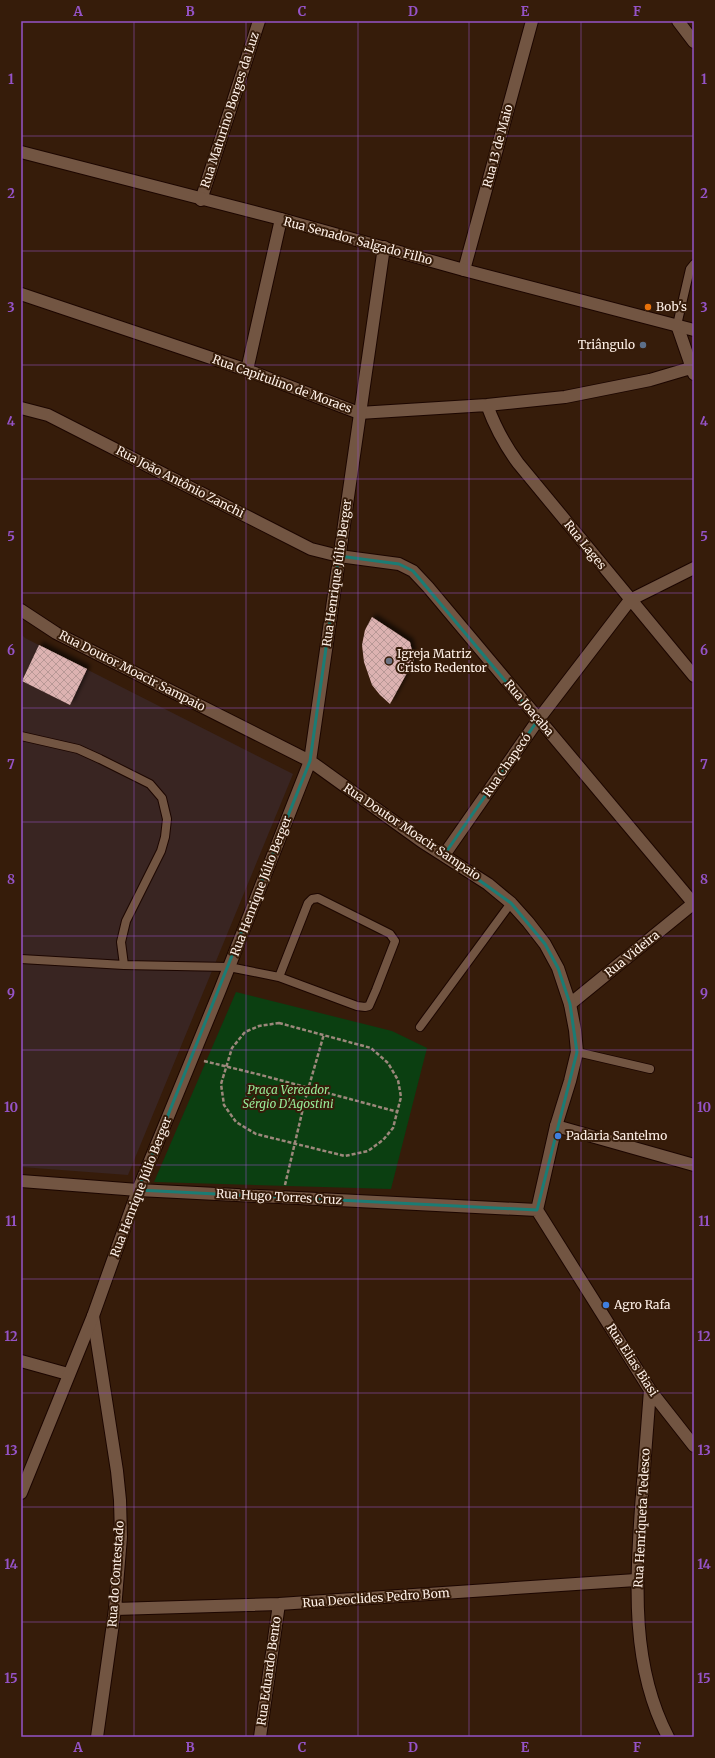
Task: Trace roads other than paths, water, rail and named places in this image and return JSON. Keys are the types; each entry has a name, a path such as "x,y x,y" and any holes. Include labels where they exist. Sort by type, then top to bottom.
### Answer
{"street":[{"name":"Rua Maturino Borges da Luz","path":"201,200 259,21"},
{"name":"Rua 13 de Maio","path":"464,270 532,21"},
{"path":"678,21 694,42"},
{"name":"Rua Senador Salgado Filho","path":"21,152 201,200 281,219 464,270 694,330"},
{"path":"247,370 281,219"},
{"name":"Rua Henrique Júlio Berger","path":"21,1493 68,1374 93,1316 138,1190 229,967 310,761 384,247"},
{"name":"Rua Capitulino de Moraes","path":"21,294 247,370 360,413 487,405 565,396 614,388 693,370"},
{"path":"677,325 693,370"},
{"name":"Rua Lages","path":"487,405 496,429 504,444 630,600 694,676"},
{"name":"Rua João Antônio Zanchi","path":"21,408 48,415 302,545 324,553 339,556"},
{"name":"Rua Joaçaba","path":"339,556 399,564 413,572 428,587 538,720 694,904"},
{"path":"630,600 694,568"},
{"name":"Rua Chapecó","path":"444,856 538,720 630,600"},
{"name":"Rua Doutor Moacir Sampaio","path":"21,610 56,633 310,761 444,856 488,884 511,903 528,922 545,944 558,968 570,1004 577,1052 570,1082 556,1126 537,1210"},
{"name":"Rua Videira","path":"570,1004 694,904"},
{"path":"556,1126 694,1164"},
{"name":"Rua Hugo Torres Cruz","path":"21,1181 138,1190 537,1210"},
{"name":"Rua Elias Biasi","path":"537,1210 650,1390 694,1446"},
{"name":"Rua do Contestado","path":"93,1316 120,1500 121,1537 115,1609 97,1737"},
{"path":"21,1361 68,1374"},
{"name":"Rua Henriqueta Tedesco","path":"650,1390 636,1580 643,1661 648,1687 658,1717 668,1737"},
{"name":"Rua Deoclides Pedro Bom","path":"115,1609 279,1604 636,1580"},
{"name":"Rua Eduardo Bento","path":"260,1737 279,1604"}],"lane":[{"path":"677,325 690,269 694,264"},
{"path":"21,736 78,749 150,784 162,798 167,819 165,837 161,851 126,921 121,942 124,964"},
{"path":"21,959 229,967 279,977 357,1006 364,1007 369,1006 394,941 390,934 318,898 308,903 279,977"},
{"path":"420,1028 511,903"},
{"path":"577,1052 650,1069"}],"place":[{"name":"Bob's","path":"648,307"},
{"name":"Triângulo","path":"643,345"},
{"name":"Igreja Matriz Cristo Redentor","path":"389,661"},
{"name":"Padaria Santelmo","path":"558,1136"},
{"name":"Agro Rafa","path":"606,1305"}],"park label":[{"name":"Praça Vereador Sérgio D'Agostini","path":"288,1097"}]}
